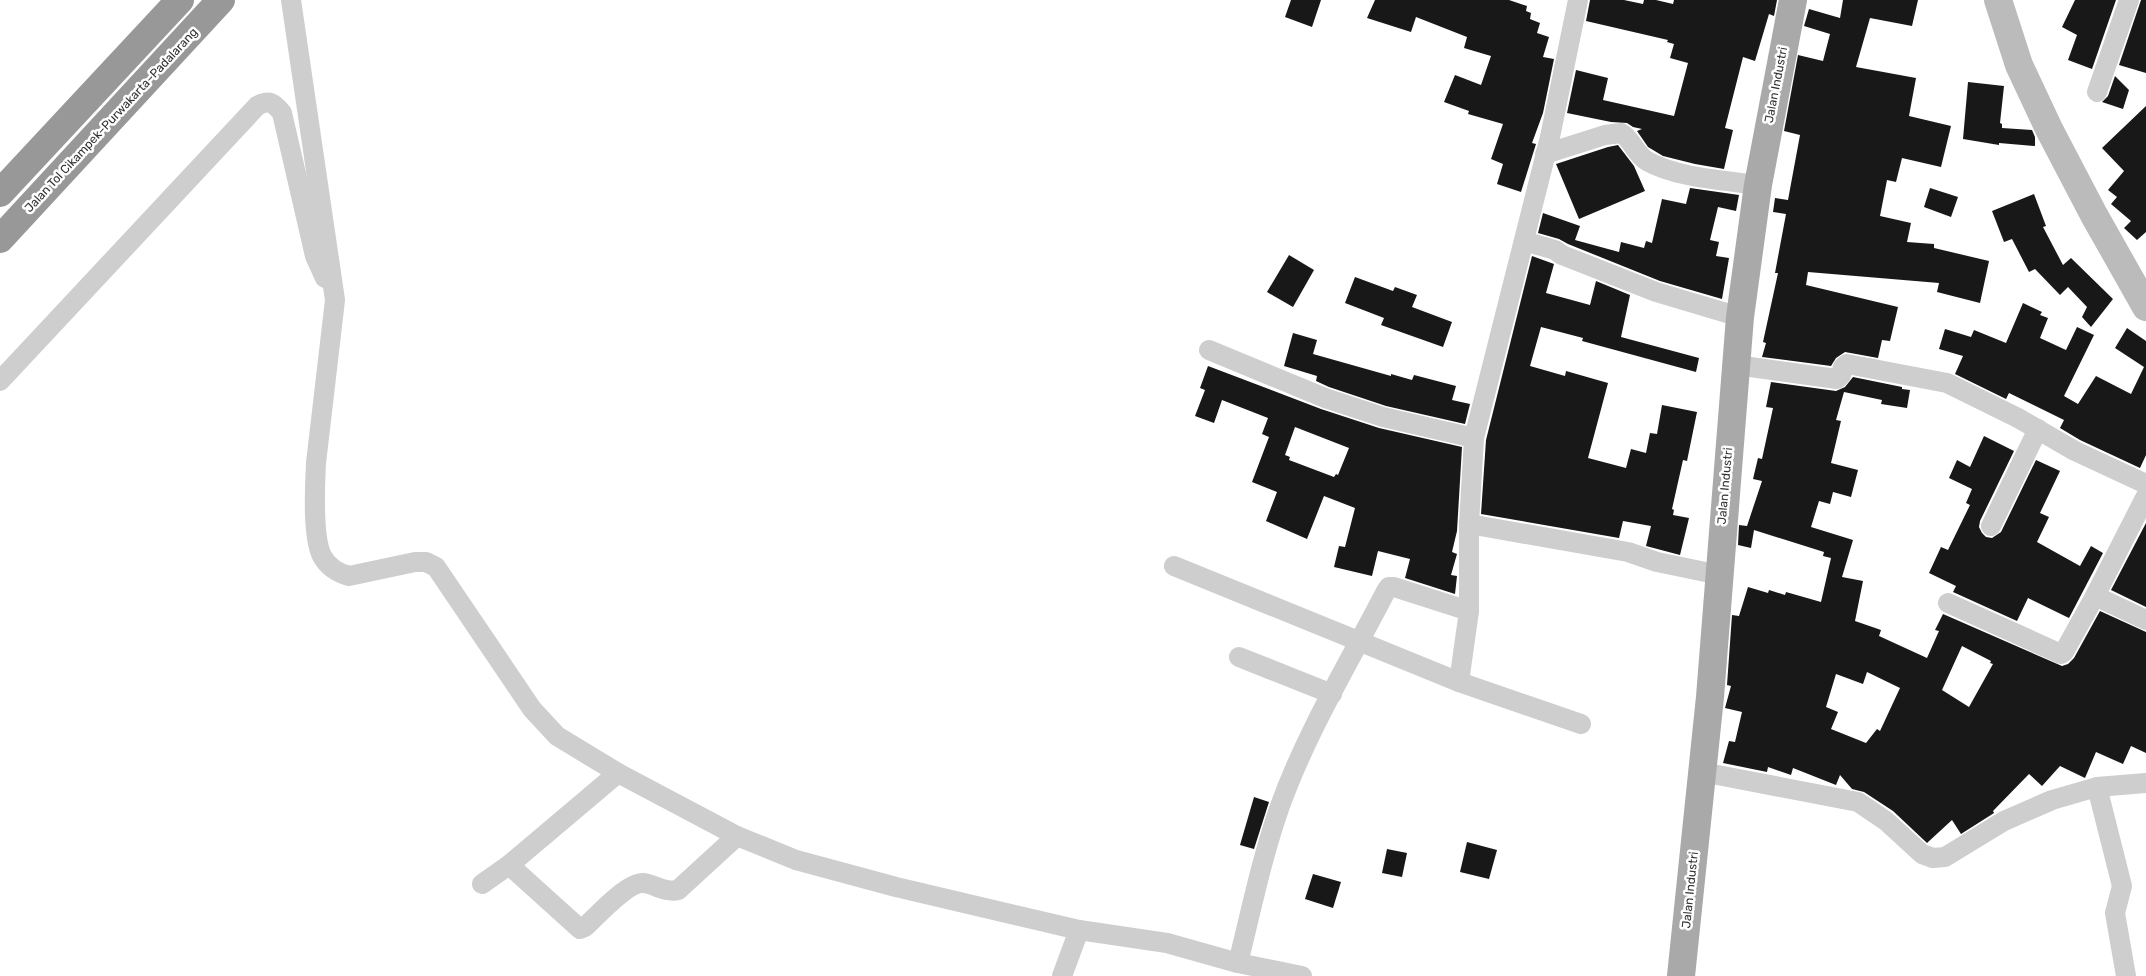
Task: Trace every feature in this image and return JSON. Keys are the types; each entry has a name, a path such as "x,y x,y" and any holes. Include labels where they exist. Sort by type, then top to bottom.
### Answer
{"highway":[{"path":"0,193 180,0"},
{"name":"Jalan Tol Cikampek–Purwakarta–Padalarang","path":"0,239 221,0"}],"main road":[{"name":"Jalan Industri","path":"1681,976 1720,575 1721,532 1740,317 1758,185 1793,0"}],"street":[{"path":"1459,682 1469,611 1469,524 1474,438 1545,154 1569,52 1578,0"},
{"path":"1998,0 2019,65 2049,129 2094,215 2146,307"},
{"path":"2097,92 2129,0"},
{"path":"291,2 334,300 316,463 315,490 318,536 323,557 338,574 349,576 415,562 426,562 436,567 532,709 557,736 618,772 737,836 777,853 831,870 1079,930 1167,943 1238,963 1302,976"},
{"path":"0,381 257,106 264,102 271,102 282,113 315,256 334,300"},
{"path":"1545,154 1605,135 1621,133 1627,137 1641,156 1653,164 1681,172 1758,185"},
{"path":"1524,241 1555,250 1562,255 1656,292 1740,317"},
{"path":"1209,350 1341,404 1383,417 1474,438"},
{"path":"1736,365 1837,379 1841,375 1843,367 1847,364 1947,382 2038,429 2075,451 2146,484"},
{"path":"1991,526 2038,429"},
{"path":"1948,603 2060,654 2064,652 2146,496"},
{"path":"1469,524 1628,552 1657,562 1720,575"},
{"path":"1174,566 1459,682 1582,724"},
{"path":"1238,963 1260,875 1281,805 1314,728 1389,587 1469,611"},
{"path":"2095,596 2146,620"},
{"path":"1239,657 1332,694"},
{"path":"482,884 510,865 618,772"},
{"path":"1702,772 1858,802 1886,821 1922,854 1933,858 1945,857 2021,812 2072,793 2097,787 2146,783"},
{"path":"2097,787 2122,886 2115,913 2126,976"},
{"path":"510,865 580,929 585,927 634,884 645,883 668,891 678,890 737,836"},
{"path":"1062,976 1079,930"}],"building":[{"path":"1291,0 1321,0 1312,27 1285,17"},
{"path":"1375,0 1509,0 1527,6 1526,11 1531,13 1530,19 1540,23 1537,33 1549,37 1543,57 1554,59 1543,113 1532,143 1536,144 1521,192 1497,184 1503,164 1491,159 1503,124 1468,114 1469,111 1444,102 1455,75 1481,85 1491,56 1464,48 1467,37 1416,17 1411,32 1367,18"},
{"path":"1590,0 1624,0 1643,4 1644,0 1656,0 1673,4 1674,0 1777,0 1774,16 1769,14 1755,61 1743,57 1725,128 1733,130 1724,169 1663,156 1648,147 1637,131 1642,129 1627,123 1611,122 1567,113 1576,70 1608,78 1603,100 1674,116 1688,63 1670,58 1674,44 1667,42 1668,40 1586,21"},
{"path":"1843,0 1918,0 1912,26 1870,18 1856,67 1916,78 1909,116 1951,126 1941,167 1902,158 1896,182 1887,180 1880,216 1911,223 1907,242 1934,244 1934,248 1989,261 1980,303 1937,292 1939,283 1808,272 1806,285 1898,307 1890,341 1882,340 1878,358 1845,352 1836,358 1831,366 1762,357 1766,343 1763,342 1778,273 1775,273 1786,214 1773,212 1775,198 1788,200 1800,135 1784,131 1798,55 1823,61 1830,34 1804,26 1809,9 1840,18"},
{"path":"2075,0 2116,0 2092,69 2068,60 2077,35 2062,27"},
{"path":"2141,0 2146,0 2146,73 2119,65"},
{"path":"2115,76 2129,90 2123,109 2102,102 2108,96"},
{"path":"1968,82 2004,86 2000,123 2002,128 2032,130 2035,137 2035,146 1999,143 1999,145 1963,139"},
{"path":"2146,106 2146,232 2137,240 2124,228 2131,221 2111,204 2117,197 2108,190 2124,171 2102,148"},
{"path":"1618,145 1634,166 1645,191 1579,219 1556,164"},
{"path":"1690,188 1739,195 1736,211 1718,207 1710,240 1719,242 1716,256 1729,258 1722,299 1660,281 1559,239 1538,233 1543,213 1580,226 1575,240 1619,252 1621,242 1644,248 1646,241 1652,243 1662,199 1686,204"},
{"path":"1930,188 1958,197 1951,217 1924,207"},
{"path":"2034,194 2046,226 2043,227 2063,265 2071,258 2113,299 2091,327 2082,317 2087,307 2068,287 2060,295 2035,269 2029,272 2012,239 2004,242 1992,211"},
{"path":"1289,255 1314,270 1293,307 1267,292"},
{"path":"1532,256 1554,264 1546,293 1590,305 1596,281 1630,295 1621,337 1699,358 1696,372 1582,341 1583,338 1541,327 1530,366 1565,376 1566,371 1608,383 1588,458 1626,468 1631,449 1646,453 1650,433 1657,434 1662,405 1697,412 1687,461 1683,460 1672,509 1674,510 1673,515 1689,518 1680,555 1646,546 1651,526 1623,521 1619,538 1481,514 1486,440"},
{"path":"1355,277 1393,291 1395,287 1417,295 1412,307 1452,322 1443,347 1381,325 1384,318 1345,303"},
{"path":"2023,303 2042,312 2040,315 2048,318 2040,338 2066,350 2077,327 2094,335 2064,396 2078,404 2096,376 2131,394 2144,367 2115,348 2127,328 2146,341 2146,455 2140,468 2080,440 2060,428 2064,420 2009,393 2006,399 1955,374 1963,356 1939,349 1945,329 1971,337 1974,330 2006,343"},
{"path":"1293,333 1317,340 1313,354 1391,376 1391,374 1412,380 1414,375 1456,386 1452,400 1470,404 1465,424 1386,406 1329,387 1316,381 1317,376 1284,366"},
{"path":"1208,366 1321,409 1379,428 1462,447 1457,531 1452,552 1457,554 1451,575 1457,576 1455,594 1405,578 1410,559 1378,551 1372,576 1334,567 1339,546 1345,547 1355,508 1324,496 1307,539 1266,521 1277,492 1252,482 1269,437 1262,434 1268,418 1222,400 1214,423 1195,416 1205,390 1200,388","holes":["1295,427 1349,448 1338,475 1336,474 1334,477 1289,460 1290,457 1285,455"]},
{"path":"1853,377 1910,390 1907,408 1881,404 1882,400 1844,392 1836,420 1841,421 1831,463 1858,470 1851,497 1833,492 1830,504 1819,501 1811,527 1853,540 1842,577 1863,581 1855,621 1881,630 1879,636 1927,658 1939,631 1935,630 1943,614 2062,666 2068,664 2074,658 2100,611 2146,632 2146,753 2131,746 2123,764 2096,752 2085,778 2060,766 2042,786 2029,774 1993,811 1994,813 1961,834 1952,820 1927,843 1893,811 1864,792 1852,789 1840,775 1836,785 1793,768 1791,775 1768,767 1767,772 1723,763 1729,741 1735,742 1742,712 1725,708 1731,686 1727,685 1732,615 1739,616 1748,587 1768,593 1769,590 1785,595 1786,592 1821,602 1831,558 1823,556 1824,552 1754,530 1751,548 1738,545 1739,525 1747,526 1762,481 1753,479 1758,458 1762,459 1773,408 1766,407 1771,382 1836,391 1845,387","holes":["1962,646 1991,661 1990,663 1993,664 1969,707 1942,690","1867,672 1900,688 1880,731 1877,729 1866,743 1831,729 1838,712 1826,707 1836,674 1863,684"]},
{"path":"1984,436 2014,451 1980,521 1979,527 1986,537 1992,538 2001,532 2036,460 2060,471 2040,513 2049,517 2037,542 2080,566 2091,546 2103,553 2069,618 2028,598 2017,621 1953,592 1956,586 1929,573 1941,547 1948,550 1970,505 1966,503 1972,489 1949,478 1957,460 1970,467"},
{"path":"2146,523 2146,607 2111,590"},
{"path":"1254,797 1269,802 1254,849 1240,845"},
{"path":"1467,842 1497,850 1489,879 1460,872"},
{"path":"1387,849 1407,853 1402,877 1382,873"},
{"path":"1313,874 1341,882 1333,908 1305,899"}]}
